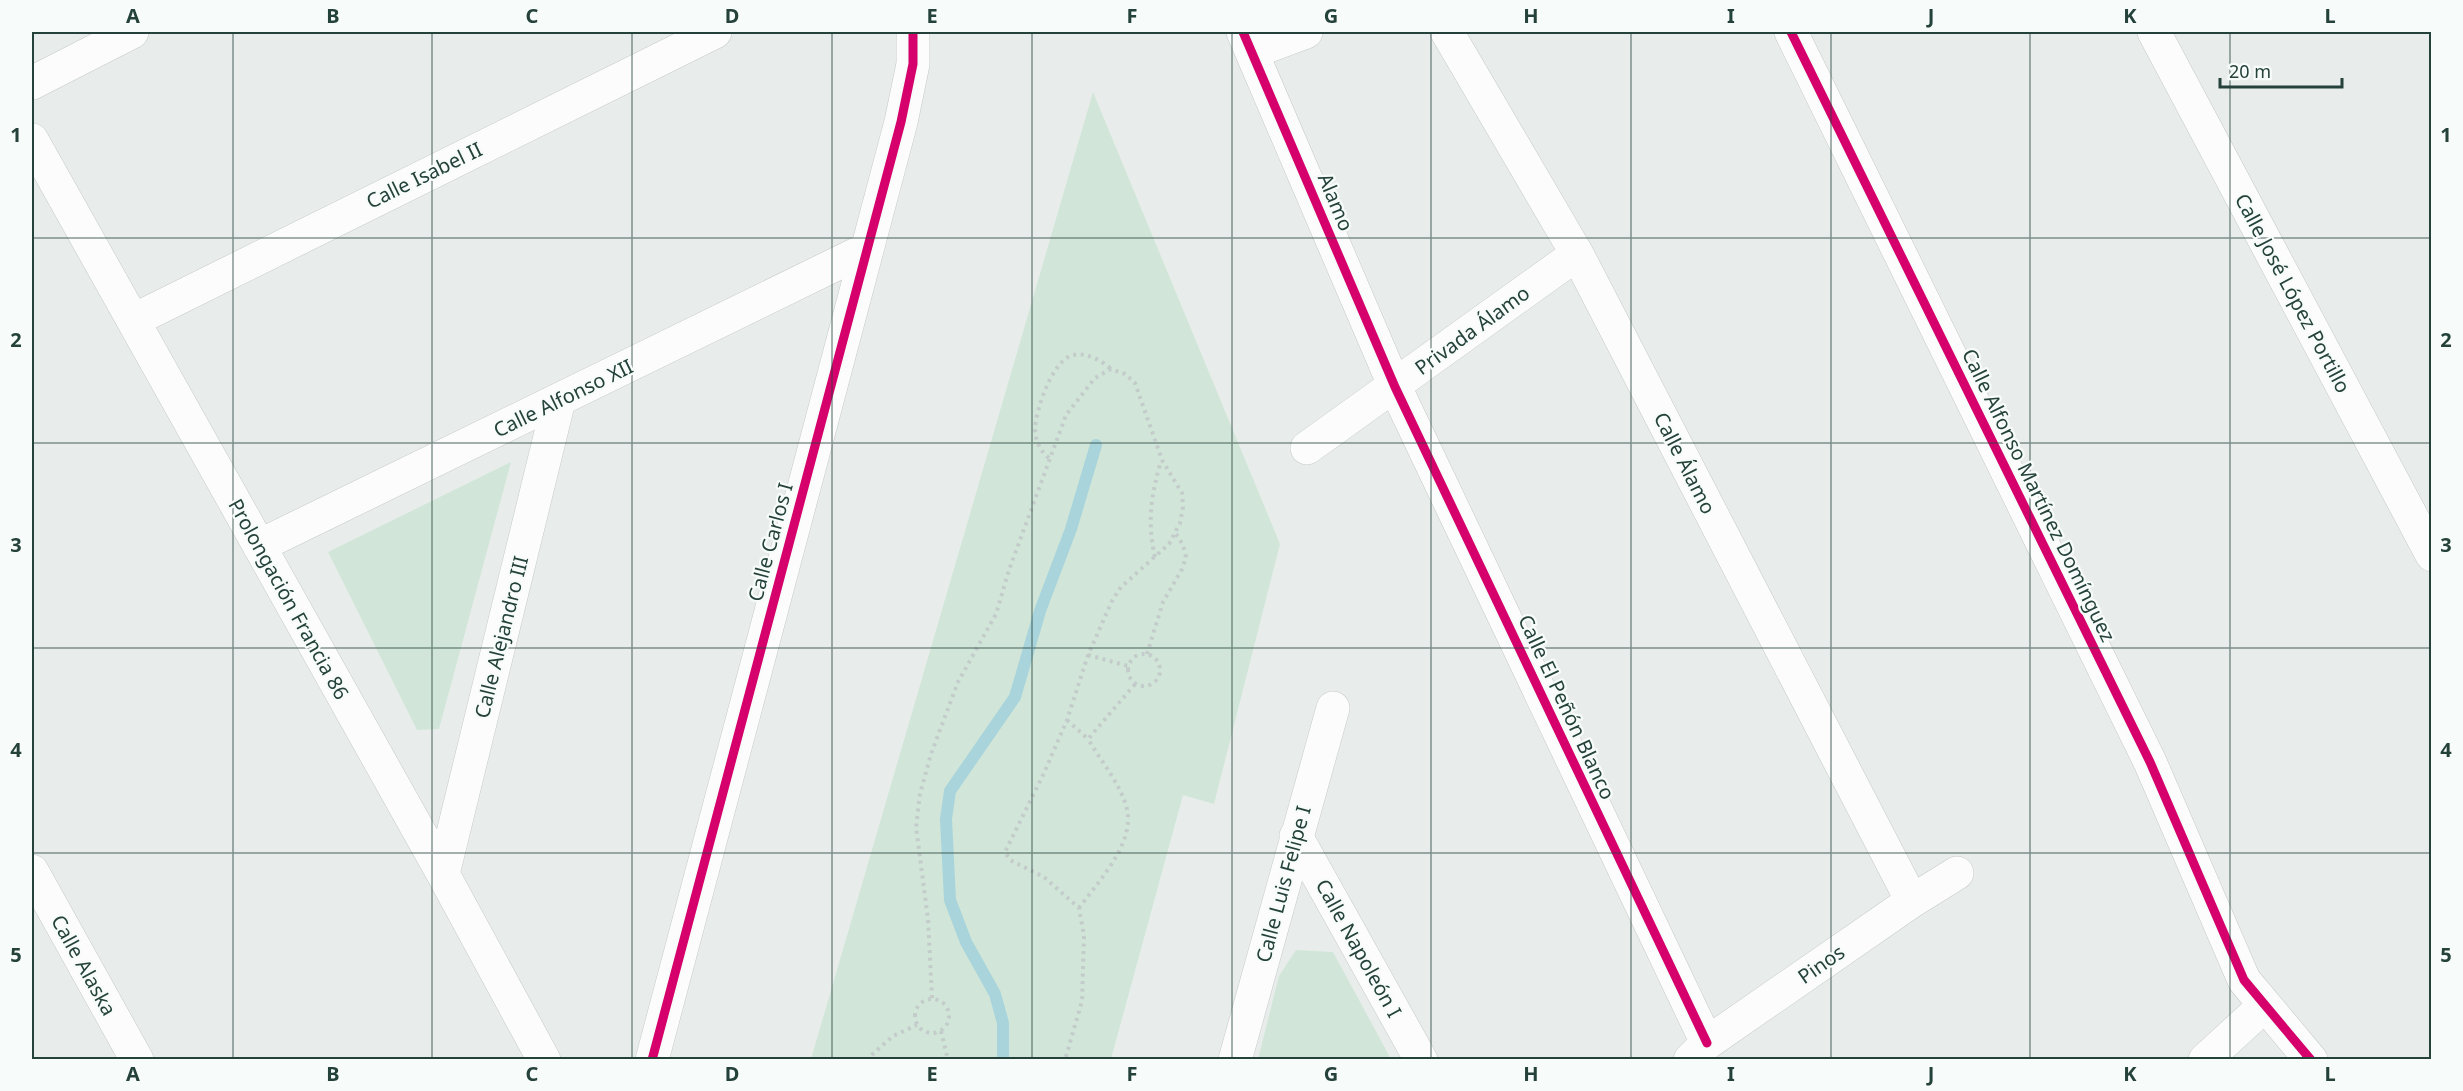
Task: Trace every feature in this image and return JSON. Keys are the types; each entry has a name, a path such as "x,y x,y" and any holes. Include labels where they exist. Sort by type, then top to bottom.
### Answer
{"street":[{"path":"32,83 132,32"},
{"name":"Calle Isabel II","path":"134,320 715,32"},
{"name":"Calle Carlos I","path":"652,1059 901,122 913,64 913,32"},
{"path":"1248,42 1306,32"},
{"name":"Calle Álamo","path":"1447,32 1577,254 1912,901"},
{"name":"Calle Alfonso Martínez Domínguez","path":"1791,32 2150,762 2244,980 2311,1059"},
{"name":"Calle José López Portillo","path":"2154,32 2432,555"},
{"name":"Alamo","path":"1248,42 1395,387"},
{"name":"Prolongación Francia 86","path":"32,140 443,874 544,1059"},
{"name":"Calle Alfonso XII","path":"259,546 867,249"},
{"name":"Privada Álamo","path":"1307,448 1395,387 1577,254"},
{"name":"Calle El Peñón Blanco","path":"1395,387 1699,1051"},
{"name":"Calle Alejandro III","path":"443,874 559,400"},
{"name":"Calle Luis Felipe I","path":"1235,1059 1333,708"},
{"name":"Calle Napoleón I","path":"1296,836 1421,1059"},
{"name":"Calle Alaska","path":"32,871 137,1059"},
{"name":"Pinos","path":"1699,1051 1912,901 1957,873"},
{"path":"2205,1059 2264,1006"}],"path":[{"path":"1049,458 1040,450 1035,430 1040,403 1061,362 1073,355 1088,356 1103,361 1111,369 1125,374 1135,383 1162,460 1182,493 1183,507 1176,534 1155,557 1121,587 1112,601 1088,656 1067,720 1018,830 1005,852 1010,860 1044,876 1079,908 1084,936 1082,1001 1065,1059"},
{"path":"932,998 928,919 916,827 920,794 931,754 958,682 996,614 1066,415 1079,395 1095,378 1111,369"},
{"path":"1155,557 1150,535 1150,509 1162,460"},
{"path":"1148,654 1162,602 1182,569 1186,557 1184,545 1176,534"},
{"path":"1148,654 1156,659 1160,668 1158,678 1150,685 1140,686 1127,671 1128,666 1137,655 1148,654"},
{"path":"1088,656 1128,666"},
{"path":"1088,739 1136,684"},
{"path":"1067,720 1088,739 1121,795 1127,809 1128,824 1122,843 1079,908"},
{"path":"932,998 941,1000 947,1007 948,1024 941,1031 924,1031 917,1025 915,1016 917,1007 923,1000 932,998"},
{"path":"866,1059 893,1036 917,1025"},
{"path":"941,1031 948,1059"}],"green space":[{"path":"1093,92 1280,544 1214,804 1183,795 1111,1059 811,1059"},
{"path":"511,462 439,729 417,730 328,552"},
{"path":"1296,950 1333,952 1391,1059 1258,1059 1279,976"}],"waterway":[{"path":"1003,1060 1003,1023 995,994 966,942 950,900 946,819 950,791 1015,697 1040,611 1071,529 1096,445"}],"cycle path":[{"path":"652,1060 901,122 913,64 913,32"},
{"path":"1243,32 1395,387 1707,1043"},
{"path":"1791,32 2150,762 2244,980 2311,1060"}]}
